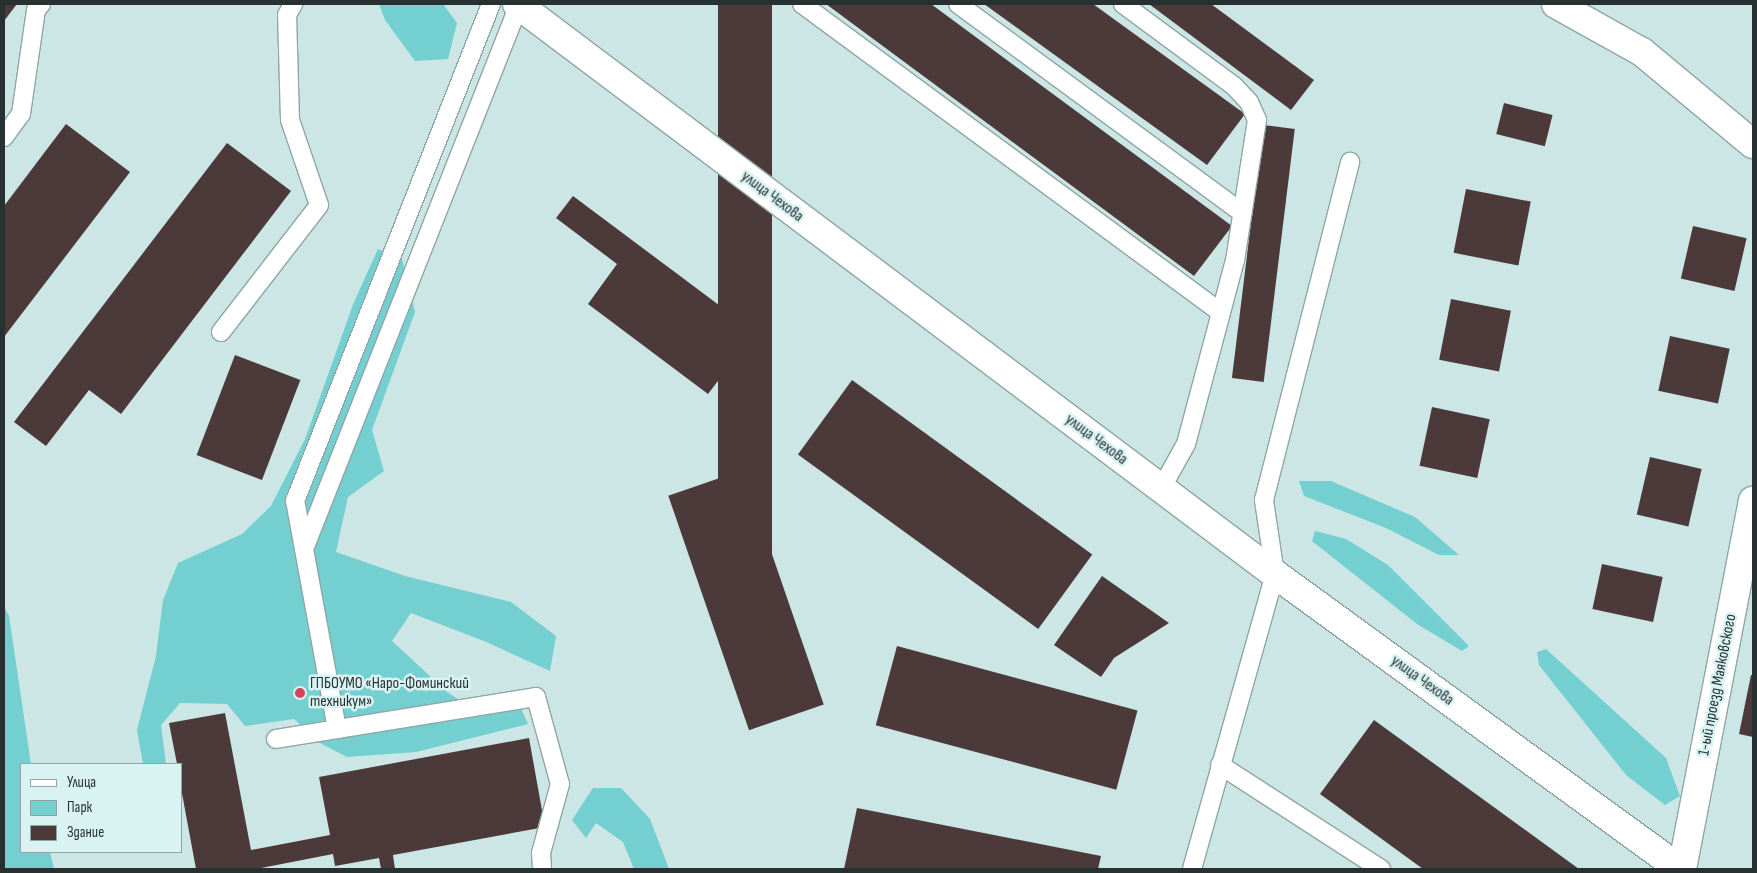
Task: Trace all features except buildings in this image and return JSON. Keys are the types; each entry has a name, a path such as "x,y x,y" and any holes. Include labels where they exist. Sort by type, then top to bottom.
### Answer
{"street":[{"name":"улица Чехова","path":"518,4 1275,574 1681,869"},
{"path":"1556,4 1642,52 1753,144"},
{"name":"1-ый проезд Маяковского","path":"1681,869 1753,501"}],"lane":[{"path":"4,137 22,114 36,10 41,4"},
{"path":"221,332 319,205 290,120 287,15 293,4"},
{"path":"337,729 295,501 491,4"},
{"path":"304,550 518,4"},
{"path":"802,4 1220,312"},
{"path":"958,4 1242,213"},
{"path":"1122,4 1234,86 1249,102 1257,120 1235,260 1186,444 1161,489"},
{"path":"1192,869 1275,574 1264,500 1350,162"},
{"path":"276,739 536,697 560,784 541,853 542,869"},
{"path":"1220,765 1381,869"}],"green space":[{"path":"379,4 443,4 457,23 448,59 415,61 385,20"},
{"path":"378,249 402,259 415,312 372,430 384,471 348,497 336,552 405,576 511,602 556,636 550,671 484,641 411,613 392,641 447,692 476,711 520,706 528,724 416,752 347,757 318,742 294,719 245,726 227,704 180,703 161,725 166,763 143,763 137,730 156,656 163,600 178,563 242,534 271,506 305,439 354,302"},
{"path":"1299,481 1331,481 1415,517 1459,555 1439,555 1386,528 1304,496"},
{"path":"1315,531 1346,539 1388,565 1469,646 1462,651 1417,624 1312,541"},
{"path":"4,606 9,616 31,763 20,763 20,853 50,853 54,869 4,869"},
{"path":"1546,649 1666,758 1680,796 1665,805 1626,775 1539,665 1537,652"},
{"path":"593,788 621,788 650,819 669,869 634,869 623,842 596,823 586,838 572,820"}],"place":[{"name":"ГПБОУМО «Наро-Фоминский техникум»","path":"300,693"}]}
